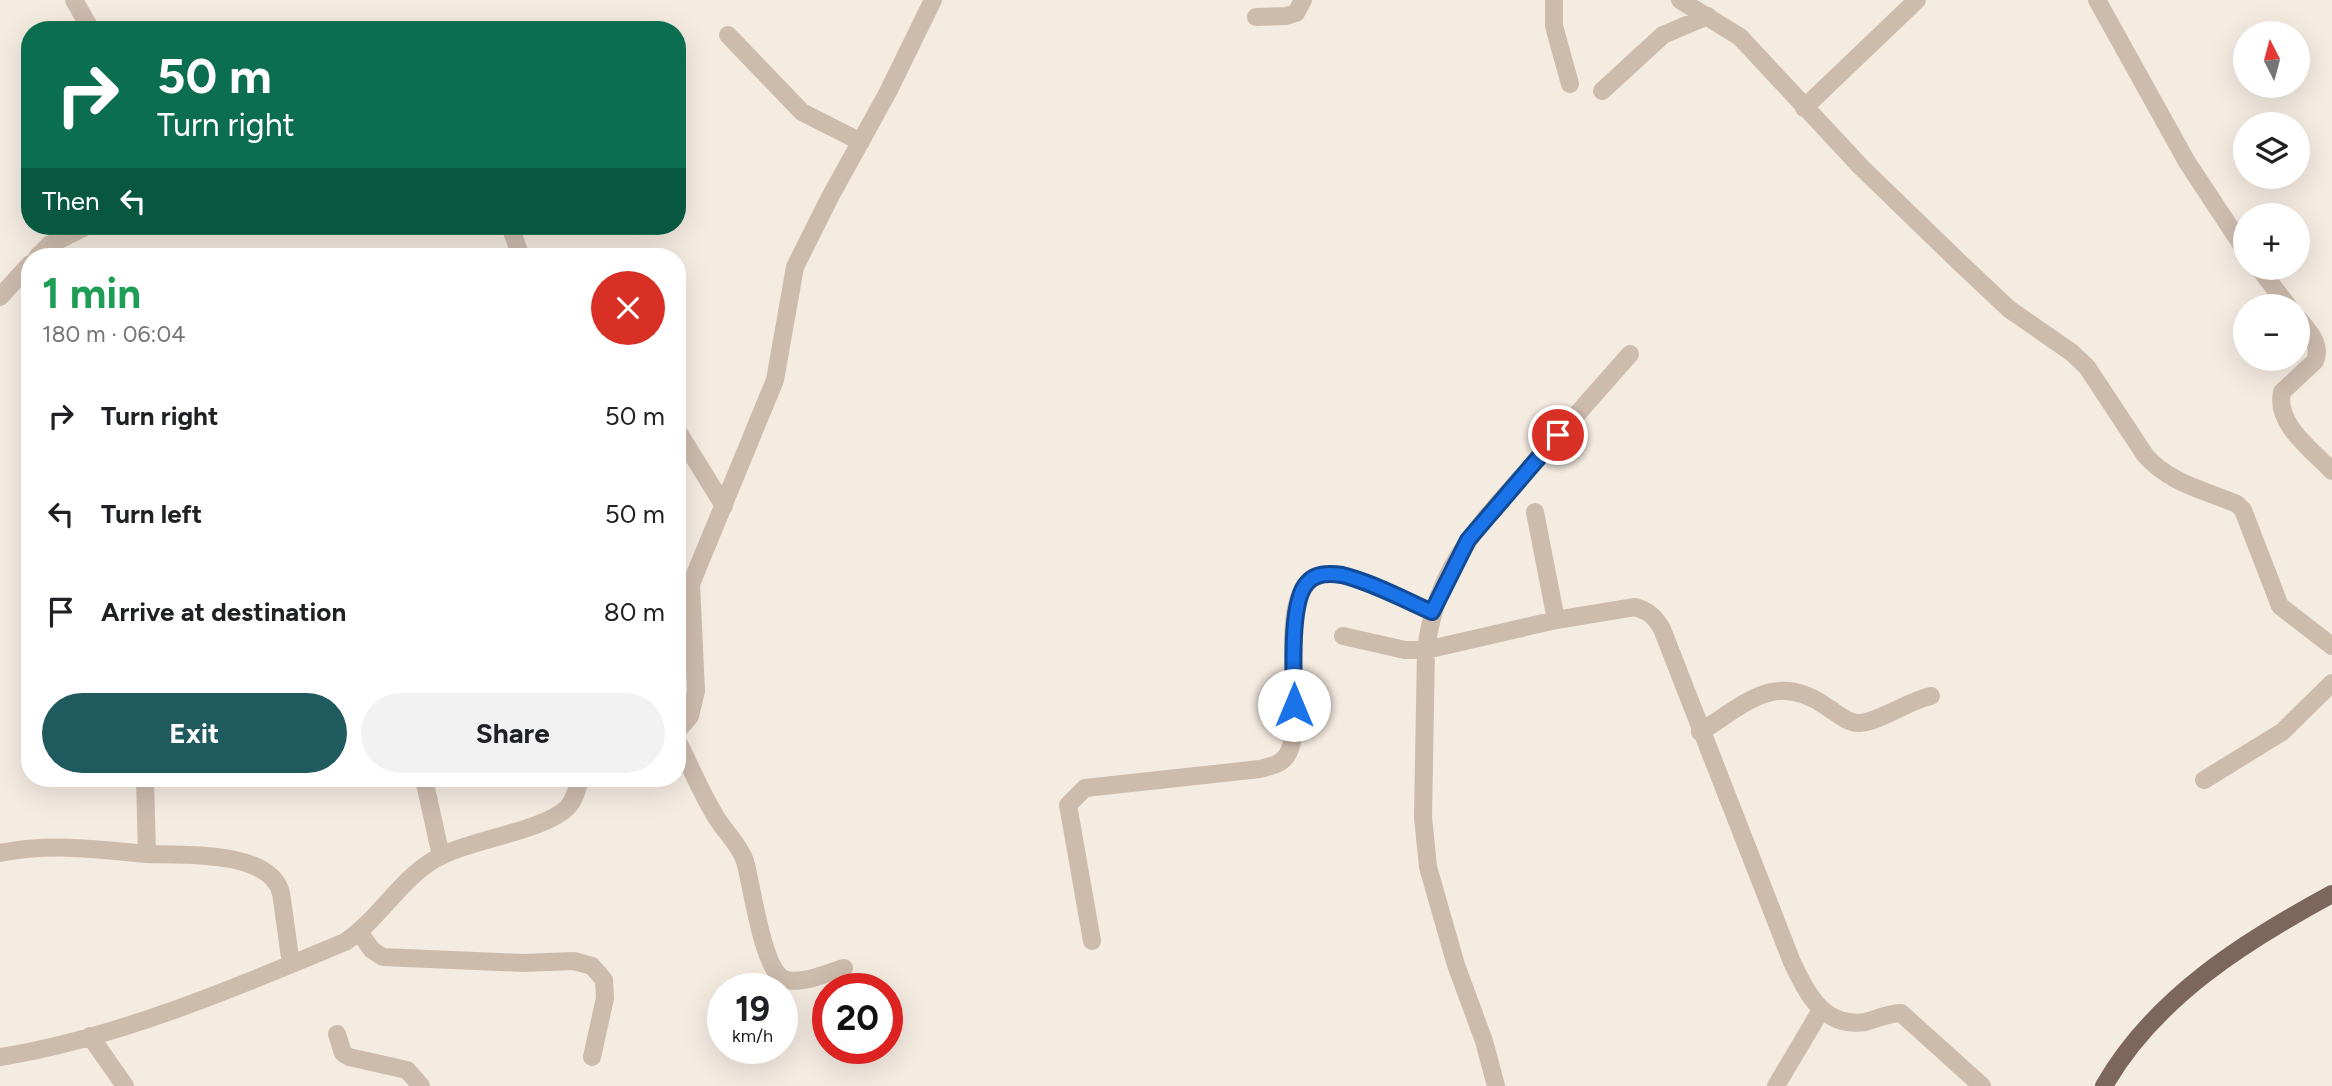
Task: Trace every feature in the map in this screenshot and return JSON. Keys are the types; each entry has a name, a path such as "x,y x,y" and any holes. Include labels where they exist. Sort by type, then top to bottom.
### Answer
{"main road":[{"path":"2104,1086 2119,1060 2155,1017 2192,984 2252,940 2332,894"}],"street":[{"path":"74,0 86,21"},
{"path":"686,721 690,716 696,691 691,584 775,380 796,267 933,0"},
{"path":"1256,17 1296,13 1303,0"},
{"path":"1554,0 1554,26 1570,84"},
{"path":"1804,108 1917,0"},
{"path":"2097,0 2187,162 2233,232"},
{"path":"1602,91 1695,6 1740,37 1861,167 2009,309 2071,352 2087,367 2156,468 2179,482 2237,504 2248,522 2280,606 2332,646"},
{"path":"728,35 802,112 861,142"},
{"path":"46,248 69,235"},
{"path":"0,297 21,274"},
{"path":"2268,280 2279,294"},
{"path":"2310,331 2325,348 2282,392 2280,407 2292,428 2332,471"},
{"path":"1496,1086 1484,1041 1456,965 1428,867 1423,817 1426,650 1432,612 1453,566 1482,521 1630,354"},
{"path":"686,445 724,506"},
{"path":"1535,512 1556,620"},
{"path":"1093,941 1068,805 1076,796 1085,788 1260,769 1278,764 1286,757 1294,729 1296,618 1302,589 1308,580 1318,575 1344,576 1432,612"},
{"path":"1343,636 1405,650 1426,650 1556,620 1623,608 1646,610 1662,629 1700,732 1805,989 1821,1010 1841,1021 1851,1023 1901,1013 1982,1086"},
{"path":"2204,780 2282,733 2332,683"},
{"path":"1700,732 1774,690 1790,689 1813,697 1844,719 1860,723 1870,721 1906,703 1931,696"},
{"path":"686,758 714,814 739,848 745,862 760,930 777,973 783,979 800,979 844,968"},
{"path":"145,787 147,854"},
{"path":"426,787 441,856"},
{"path":"0,1057 29,1053 158,1015 345,942 359,933 406,883 441,856 559,814 570,803 577,787"},
{"path":"0,853 32,847 52,847 234,859 261,868 278,882 291,964"},
{"path":"359,933 376,955 383,957 523,963 574,961 592,966 604,980 606,998 592,1057"},
{"path":"1776,1086 1821,1010"},
{"path":"337,1034 343,1053 349,1057 407,1070 421,1086"},
{"path":"90,1036 125,1086"}],"route":[{"path":"1294,705 1296,618 1302,589 1308,580 1318,575 1344,576 1432,612 1468,540 1558,435"}]}
